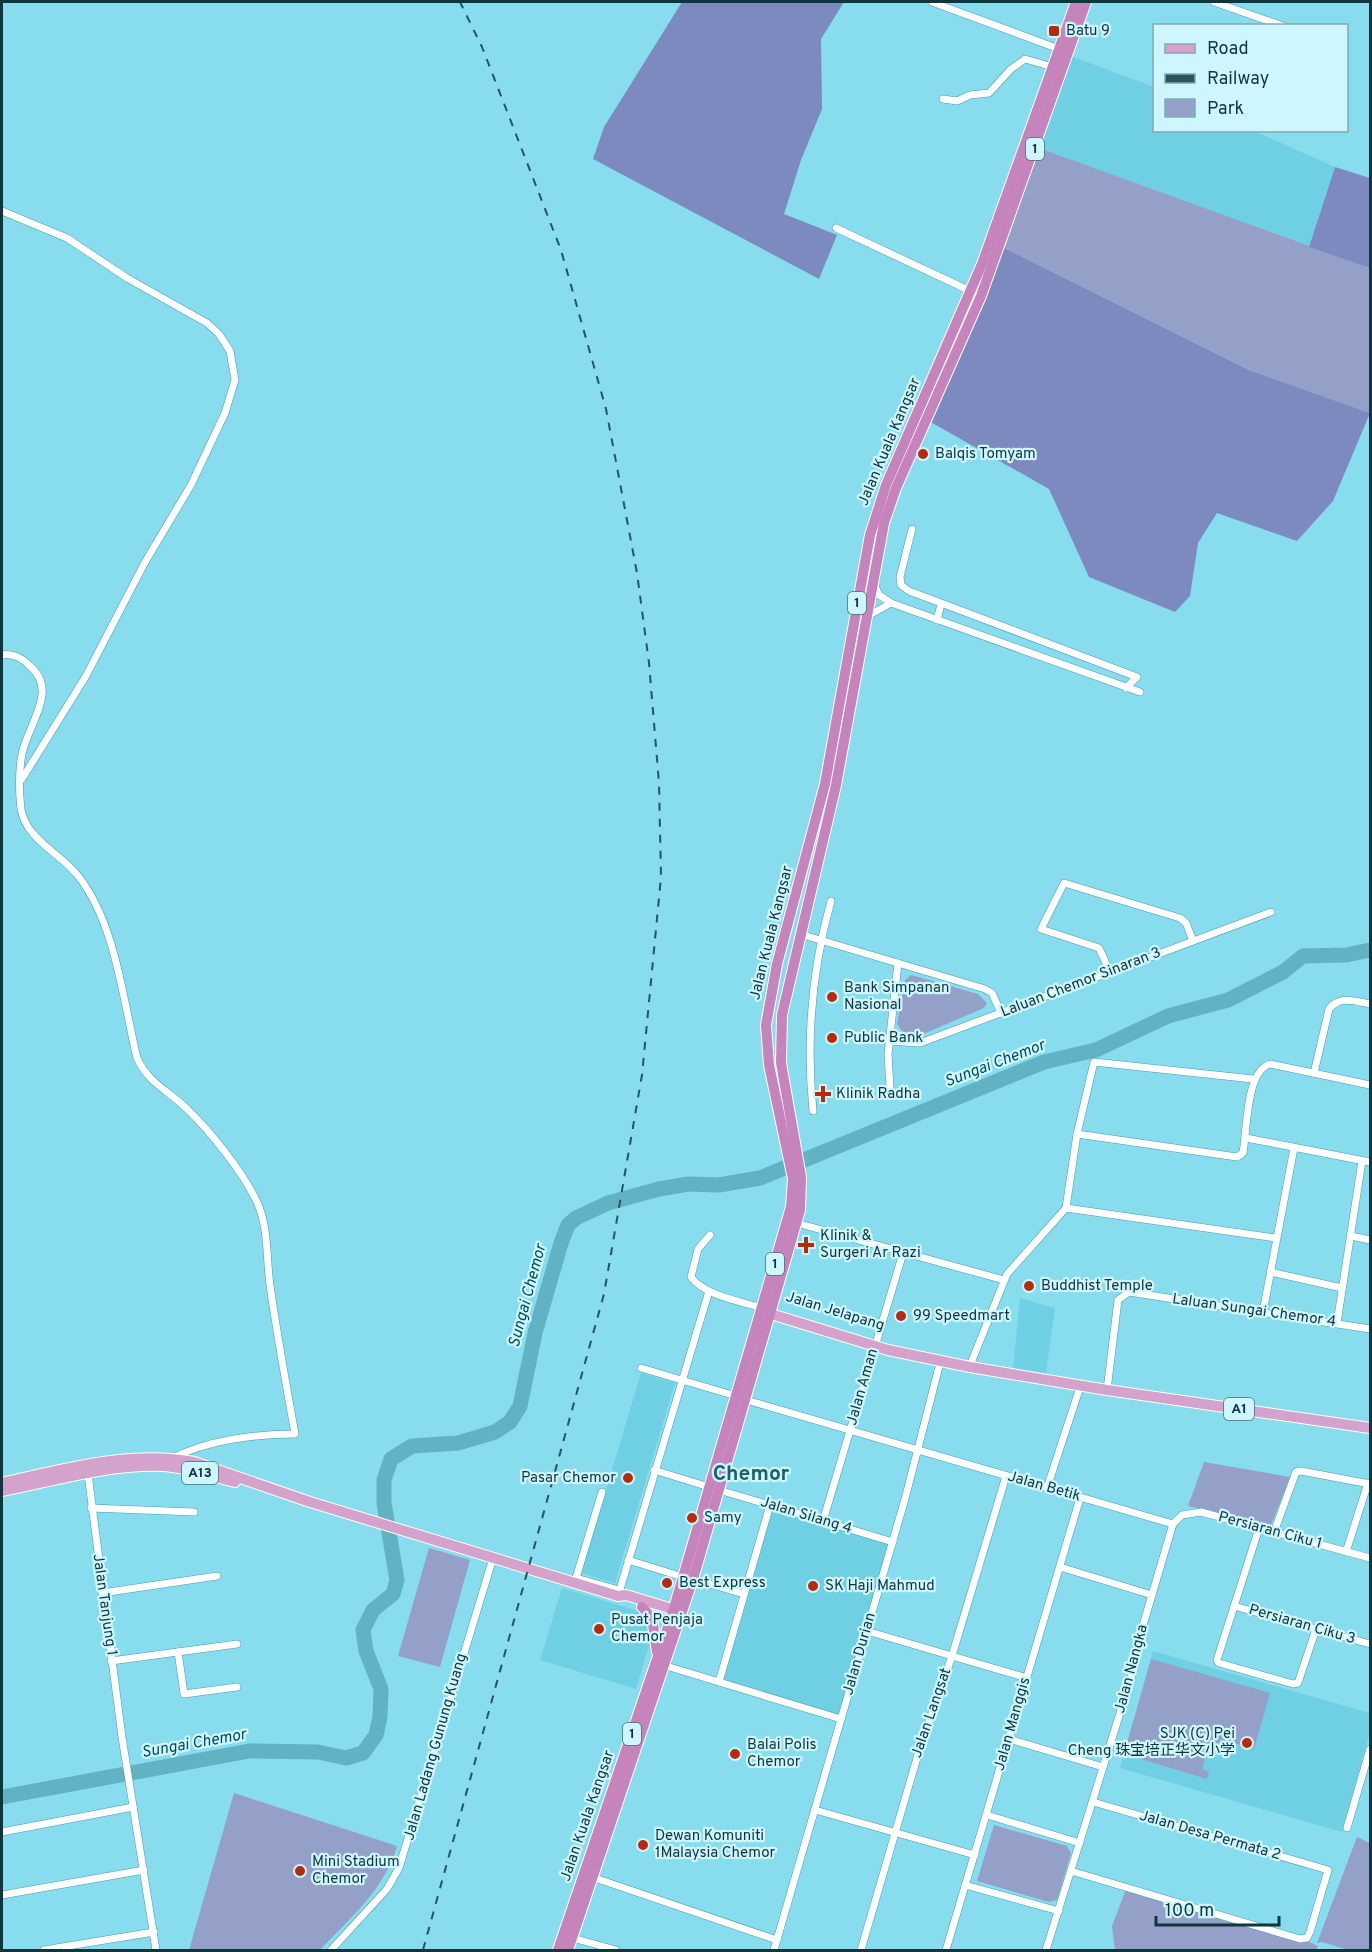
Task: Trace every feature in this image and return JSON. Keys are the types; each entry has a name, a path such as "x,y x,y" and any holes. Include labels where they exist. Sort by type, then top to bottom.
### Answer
{"highway":[{"name":"Jalan Kuala Kangsar","path":"792,1146 769,1065 768,1014 777,964 827,774 874,519 890,475 976,293 1076,2"},
{"name":"Jalan Kuala Kangsar","path":"568,1950 569,1936 659,1662 677,1614 769,1310 792,1222 797,1178 783,1081 780,1038 782,1015 836,785 884,523 896,488 976,293 1086,2"},
{"path":"768,1014 789,947 800,934 795,922 796,895"},
{"path":"642,1607 649,1612 656,1631 659,1662"},
{"name":"Jalan Kuala Kangsar","path":"558,1950 569,1936"}],"main road":[{"name":"Jalan Jelapang","path":"769,1310 876,1344 941,1359 1081,1384 1371,1426"},
{"name":"Jalan Jelapang","path":"941,1359 1081,1384"},
{"name":"A13","path":"2,1482 106,1463 171,1459 194,1462 368,1520 619,1593"},
{"path":"58,1471 88,1474 106,1463"},
{"name":"A13","path":"2,1491 88,1474 136,1467 164,1466 310,1502"},
{"path":"619,1593 625,1601 677,1614"},
{"path":"619,1593 677,1614"}],"street":[{"path":"932,2 1059,49"},
{"path":"1214,2 1277,24"},
{"path":"943,99 957,101 970,95 989,93 1011,69 1025,59 1053,67"},
{"path":"2,211 67,238 127,278 207,323 219,334 230,351 235,380 225,413 190,484 144,564 86,676 20,781"},
{"path":"836,228 976,293"},
{"path":"912,529 900,577 901,585 909,591 1137,677 1126,688"},
{"path":"873,579 879,595 891,603 1140,692"},
{"path":"866,617 878,608 891,603"},
{"path":"937,620 941,604"},
{"path":"2,656 9,654 27,662 34,669 43,686 40,705 22,754 21,809 27,827 70,866 96,907 118,975 137,1059 143,1071 153,1084 195,1117 230,1161 256,1200 265,1229 273,1311 295,1434 212,1445 186,1451 171,1459"},
{"path":"1110,972 1098,948 1041,929 1064,883 1180,918 1186,923 1193,940"},
{"path":"813,1111 809,1054 820,940 831,901"},
{"name":"Laluan Chemor Sinaran 3","path":"889,1041 920,1043 1271,912"},
{"path":"800,934 989,991 1001,1013"},
{"path":"890,1088 889,1041 898,963"},
{"path":"1314,1073 1329,1009 1333,1004 1349,1000 1371,1004"},
{"path":"971,1363 1004,1281 1066,1208 1077,1134 1094,1062 1253,1079"},
{"path":"1077,1134 1237,1157 1243,1153 1253,1079 1261,1066 1270,1064 1371,1085"},
{"path":"1246,1138 1366,1162 1337,1323"},
{"path":"1263,1312 1294,1148"},
{"path":"1066,1208 1276,1238"},
{"path":"792,1222 1004,1281"},
{"path":"710,1235 698,1249 691,1277 697,1285 769,1310"},
{"path":"1351,1236 1371,1240"},
{"name":"Jalan Aman","path":"823,1521 903,1253"},
{"path":"1270,1272 1342,1288"},
{"path":"602,1492 576,1578 619,1593 654,1470 710,1291"},
{"name":"Laluan Sungai Chemor 4","path":"1107,1388 1118,1300 1129,1292 1371,1329"},
{"name":"Jalan Durian","path":"774,1950 867,1631 941,1359"},
{"name":"Jalan Betik","path":"641,1368 1173,1524"},
{"path":"1047,1488 1081,1384"},
{"name":"Jalan Silang 4","path":"654,1470 892,1542"},
{"path":"1274,1532 1292,1477 1296,1472 1370,1484 1346,1552"},
{"name":"Jalan Tanjung 1","path":"88,1474 111,1661 156,1950"},
{"name":"Jalan Langsat","path":"861,1950 919,1751 952,1656 1006,1476"},
{"name":"Jalan Manggis","path":"946,1950 1080,1498"},
{"path":"719,1682 770,1505"},
{"path":"91,1508 194,1512"},
{"name":"Persiaran Ciku 1","path":"1173,1524 1182,1515 1201,1512 1371,1558"},
{"name":"Jalan Nangka","path":"1046,1950 1135,1665 1136,1649 1173,1524"},
{"path":"1259,1528 1217,1660 1219,1663 1293,1684 1298,1683 1316,1629"},
{"name":"Jalan Ladang Gunung Kuang","path":"331,1950 387,1889 399,1868 493,1558"},
{"path":"628,1560 744,1594"},
{"path":"1060,1567 1152,1595"},
{"path":"102,1593 217,1576"},
{"name":"Persiaran Ciku 3","path":"1234,1606 1371,1644"},
{"path":"867,1631 1027,1678"},
{"path":"111,1661 237,1644"},
{"path":"178,1653 184,1694 237,1687"},
{"path":"659,1662 841,1719"},
{"path":"1009,1739 1104,1767"},
{"path":"1347,1828 1371,1749"},
{"path":"1362,1780 1371,1783"},
{"name":"Jalan Desa Permata 2","path":"1071,1871 1300,1939 1306,1938 1328,1870 1093,1802"},
{"path":"2,1832 133,1807"},
{"path":"815,1810 975,1855"},
{"path":"987,1815 1080,1843"},
{"path":"2,1895 144,1870"},
{"path":"589,1875 777,1940"},
{"path":"965,1885 1059,1911"},
{"path":"44,1950 154,1932"},
{"path":"569,1936 616,1950"}],"shaded area":[{"path":"682,2 844,2 821,39 822,109 801,160 784,214 837,235 819,279 593,159 604,127"},
{"path":"1068,55 1153,87 1153,132 1256,132 1335,167 1309,247 1036,147"},
{"path":"1335,167 1370,178 1370,268 1309,247"},
{"path":"1000,246 1249,370 1370,413 1333,501 1297,541 1217,513 1198,543 1190,596 1175,612 1089,577 1049,489 927,420"},
{"path":"1020,1298 1055,1308 1046,1373 1013,1368"},
{"name":"Pasar Chemor","path":"641,1373 675,1383 615,1583 581,1573"},
{"name":"SK Haji Mahmud","path":"770,1505 893,1542 838,1722 716,1685"},
{"name":"Pusat Penjaja Chemor","path":"562,1588 648,1614 649,1645 636,1689 540,1660"},
{"name":"SJK (C) Pei Cheng 珠宝培正华文小学","path":"1153,1651 1370,1713 1370,1732 1342,1832 1120,1768"}],"green space":[{"path":"1036,147 1370,268 1370,413 1249,370 1000,246"},
{"path":"911,975 978,994 987,1003 984,1008 921,1035 907,1034 897,1024 905,980"},
{"path":"1204,1462 1290,1477 1271,1525 1188,1506"},
{"path":"429,1548 470,1560 440,1667 398,1656"},
{"path":"1151,1659 1270,1693 1254,1749 1220,1739 1217,1747 1209,1745 1202,1769 1209,1772 1207,1779 1124,1754"},
{"name":"Mini Stadium Chemor","path":"234,1793 397,1846 375,1890 320,1950 189,1950"},
{"path":"994,1825 1067,1846 1071,1853 1057,1900 1049,1902 977,1881"},
{"path":"1357,1837 1370,1843 1370,1950 1348,1950 1322,1942 1317,1943"},
{"path":"1126,1889 1304,1939 1318,1946 1316,1950 1115,1950 1112,1926"}],"waterway":[{"name":"Sungai Chemor","path":"2,1797 249,1751 318,1752 346,1758 363,1753 376,1735 380,1717 381,1689 366,1651 363,1630 373,1610 393,1594 397,1580 384,1503 384,1480 391,1459 412,1446 458,1443 495,1432 510,1422 520,1406 535,1333 561,1243 568,1225 576,1218 608,1203 659,1189 688,1184 719,1185 760,1178 1044,1062 1096,1050 1168,1016 1228,1000 1283,972 1303,956 1346,955 1370,950"}],"railway":[{"path":"423,1950 604,1294 642,1075 661,877 659,783 649,663 637,573 606,409 561,250 482,47 460,2"}],"place":[{"name":"Batu 9","path":"1054,31"},
{"name":"Balqis Tomyam","path":"923,454"},
{"name":"Bank Simpanan Nasional","path":"832,997"},
{"name":"Public Bank","path":"832,1038"},
{"name":"Klinik Radha","path":"823,1094"},
{"name":"Klinik & Surgeri Ar Razi","path":"806,1245"},
{"name":"Buddhist Temple","path":"1029,1286"},
{"name":"99 Speedmart","path":"901,1316"},
{"name":"Pasar Chemor","path":"628,1478"},
{"name":"Samy","path":"692,1518"},
{"name":"Best Express","path":"667,1583"},
{"name":"SK Haji Mahmud","path":"813,1586"},
{"name":"Pusat Penjaja Chemor","path":"599,1629"},
{"name":"SJK (C) Pei Cheng 珠宝培正华文小学","path":"1247,1743"},
{"name":"Balai Polis Chemor","path":"735,1754"},
{"name":"Dewan Komuniti 1Malaysia Chemor","path":"643,1845"},
{"name":"Mini Stadium Chemor","path":"300,1871"}],"district":[{"name":"Chemor","path":"751,1474"}]}
